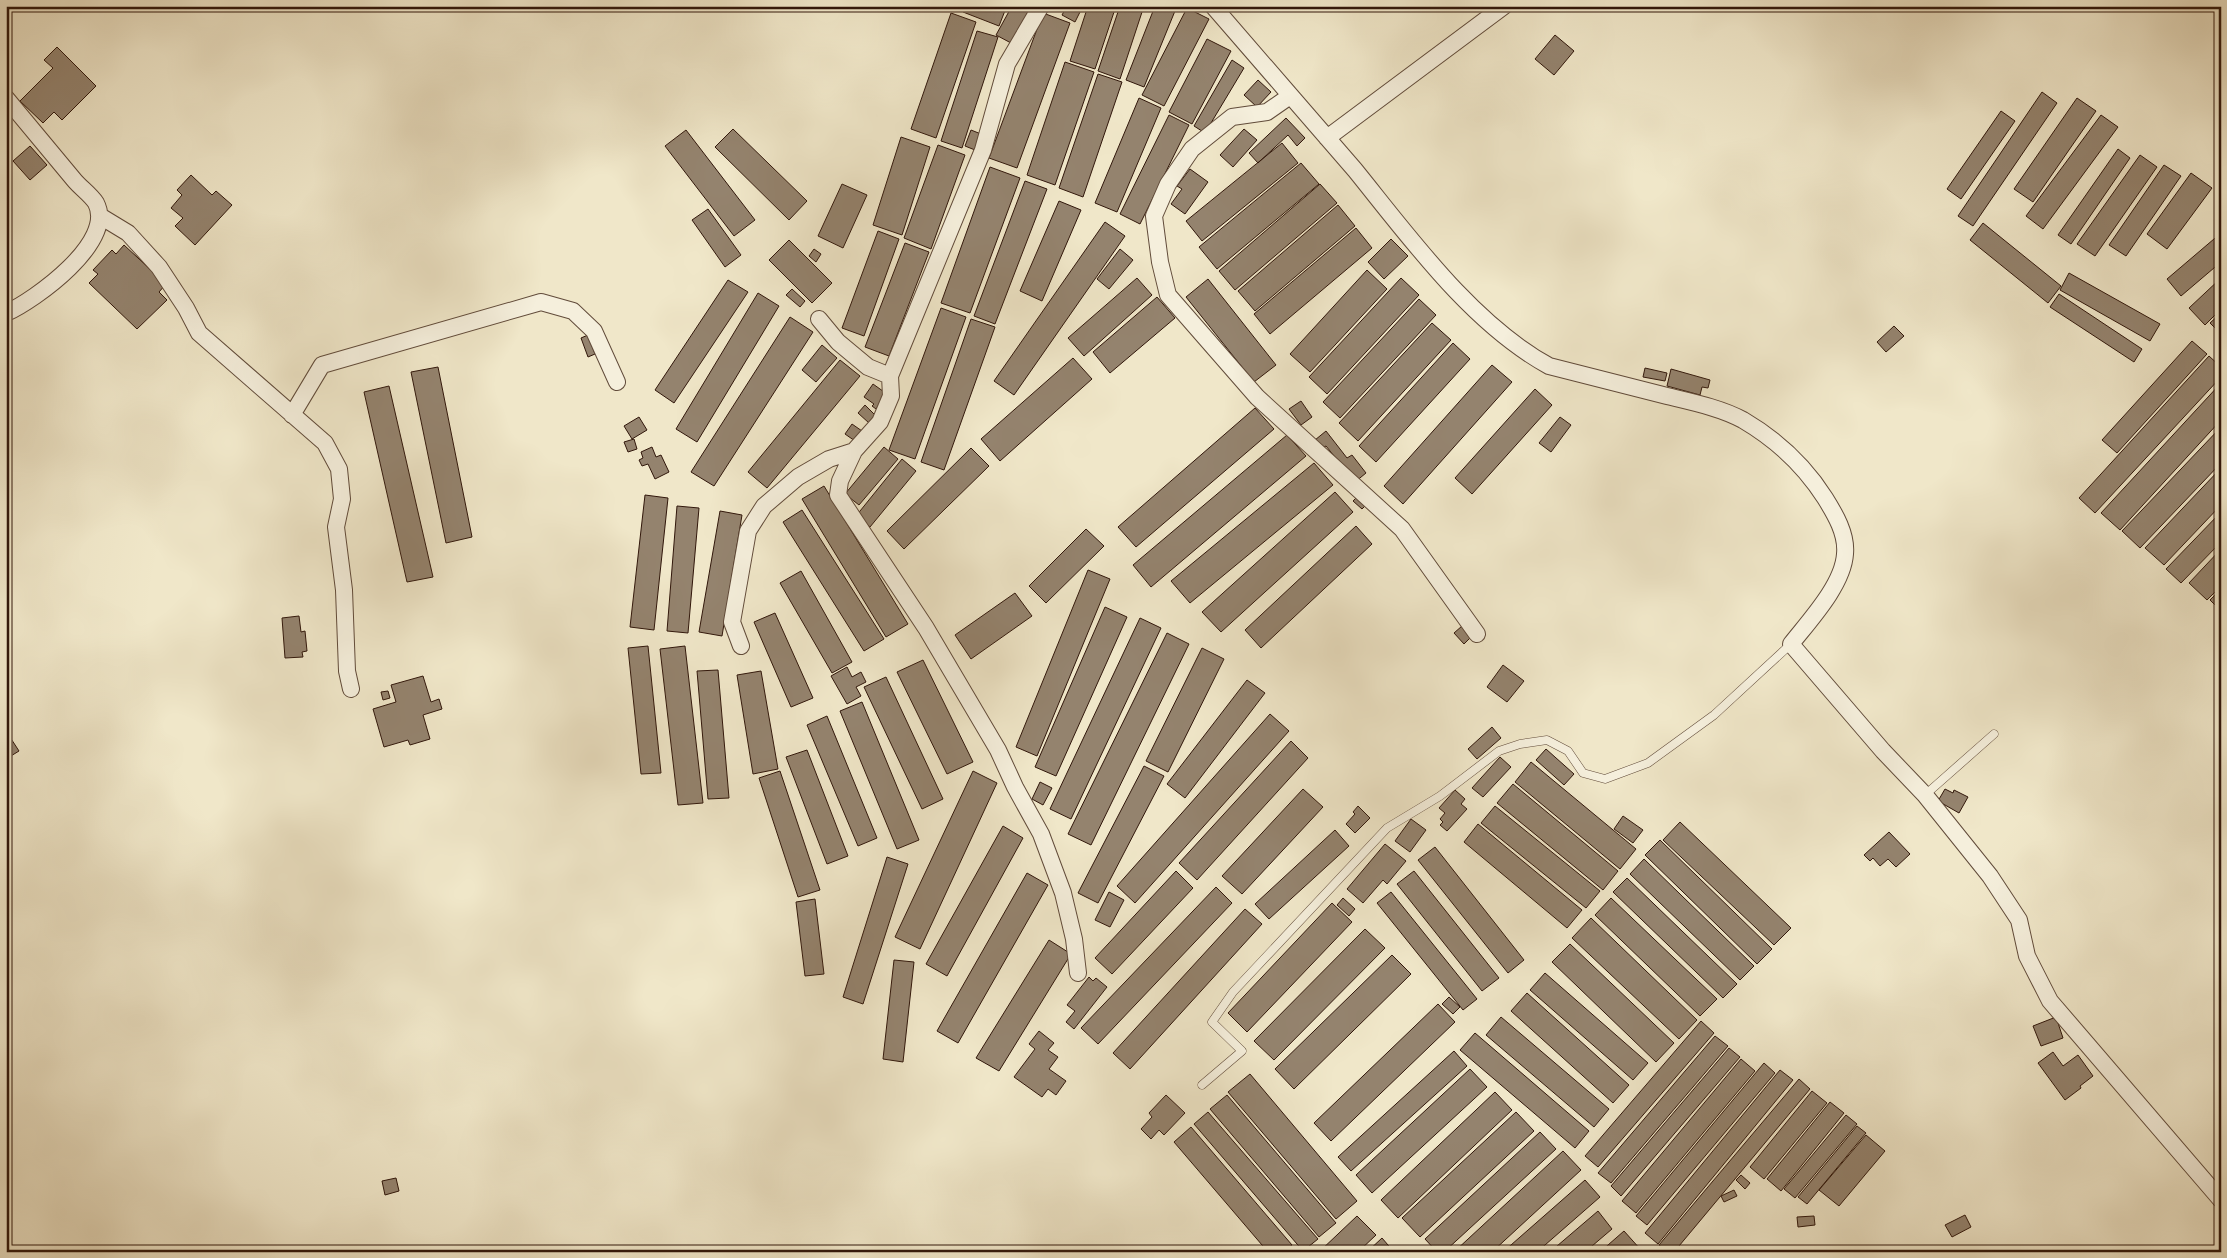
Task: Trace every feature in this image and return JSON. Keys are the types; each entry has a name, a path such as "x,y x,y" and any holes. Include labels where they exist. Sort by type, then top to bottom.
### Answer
{"street":[{"path":"1042,6 1007,64 983,150 890,376 891,396 880,422 854,451 840,481 838,495 926,628 998,750 1041,834 1063,894 1074,939 1078,973"},
{"path":"1213,6 1462,296 1495,329 1527,354 1549,366 1696,403 1741,419 1772,438 1794,457 1816,484 1838,521 1844,540 1845,555 1837,581 1791,644 1883,751 1925,795 1990,876 2019,920 2027,956 2050,1001 2221,1200"},
{"path":"1327,138 1504,6"},
{"path":"1290,96 1267,112 1232,117 1192,149 1168,184 1154,216 1160,262 1168,296 1257,397 1402,529 1477,634"},
{"path":"6,98 79,186 96,202 100,216 94,234 65,274 44,291 6,313"},
{"path":"100,216 128,233 159,267 186,308 199,333 325,443 339,468 342,499 336,527 344,590 347,671 351,689"},
{"path":"292,415 322,365 541,302 572,311 594,331 617,382"},
{"path":"819,319 838,342 868,367 890,376"},
{"path":"741,646 732,622 748,531 764,506 798,476 829,459 854,451"}],"lane":[{"path":"1202,1085 1242,1051 1212,1022 1234,992 1387,828 1440,796 1499,751 1520,744 1547,740 1568,751 1583,773 1605,779 1648,763 1714,715 1791,644"},
{"path":"1925,795 1994,734"}],"building":[{"path":"965,6 989,6 998,10 999,6 1006,8 999,26 963,12"},
{"path":"1012,6 1017,6 1028,12 1011,43 996,35"},
{"path":"1067,6 1083,6 1075,22 1062,15"},
{"path":"1088,6 1116,6 1095,69 1070,61"},
{"path":"1120,6 1144,6 1120,79 1098,71"},
{"path":"1155,6 1177,6 1144,87 1126,80"},
{"path":"1187,8 1209,19 1164,106 1142,95"},
{"path":"951,13 976,22 936,138 911,129"},
{"path":"1043,13 1070,23 1017,168 989,158"},
{"path":"977,31 998,37 962,148 941,141"},
{"path":"1555,35 1574,51 1554,75 1535,59"},
{"path":"1207,39 1231,51 1192,124 1169,112"},
{"path":"57,47 96,86 62,120 54,112 43,123 20,101 53,68 44,60"},
{"path":"1232,60 1244,68 1205,133 1194,126"},
{"path":"1065,62 1094,72 1055,185 1027,175"},
{"path":"1098,74 1122,82 1083,197 1059,188"},
{"path":"1258,80 1271,92 1257,107 1244,95"},
{"path":"2042,92 2057,103 1973,226 1958,216"},
{"path":"1139,98 1161,108 1117,212 1095,203"},
{"path":"2077,98 2096,111 2033,202 2014,189"},
{"path":"2001,111 2015,121 1961,199 1947,189"},
{"path":"1169,115 1189,125 1140,224 1120,214"},
{"path":"2101,115 2118,127 2043,229 2026,216"},
{"path":"1286,118 1305,138 1297,146 1288,135 1258,163 1249,153"},
{"path":"733,129 807,201 789,220 715,147"},
{"path":"1244,129 1257,140 1233,167 1220,155"},
{"path":"686,130 755,220 734,236 665,146"},
{"path":"971,130 981,134 975,150 965,146"},
{"path":"901,137 930,147 902,235 873,225"},
{"path":"1282,143 1298,163 1202,241 1186,221"},
{"path":"938,145 965,155 931,249 904,238"},
{"path":"30,146 47,165 30,180 13,161"},
{"path":"2118,149 2130,158 2071,244 2058,235"},
{"path":"2140,155 2157,167 2095,256 2077,244"},
{"path":"1301,163 1319,184 1217,269 1199,247"},
{"path":"2164,165 2181,176 2126,256 2109,245"},
{"path":"990,167 1020,178 970,313 941,303"},
{"path":"1190,169 1208,182 1185,214 1171,204 1182,189 1177,186"},
{"path":"2191,173 2212,188 2167,249 2147,234"},
{"path":"191,175 212,195 216,191 232,205 195,245 175,226 183,218 171,208 182,195 177,190"},
{"path":"1025,181 1047,189 995,324 974,316"},
{"path":"842,184 867,195 843,248 818,236"},
{"path":"1320,184 1337,203 1235,290 1219,271"},
{"path":"1059,201 1081,210 1042,301 1020,291"},
{"path":"1338,205 1355,226 1255,311 1238,291"},
{"path":"708,209 741,255 725,267 692,220"},
{"path":"1105,222 1125,236 1014,395 994,381"},
{"path":"1983,223 2061,286 2048,303 1970,240"},
{"path":"1356,228 1372,248 1270,334 1254,314"},
{"path":"878,231 899,239 864,336 842,328"},
{"path":"2221,233 2221,262 2181,296 2167,279"},
{"path":"1391,239 1408,256 1384,279 1368,262"},
{"path":"789,240 832,283 812,303 769,260"},
{"path":"905,243 929,252 889,356 865,347"},
{"path":"124,245 166,284 159,292 167,300 137,329 89,283 98,274 93,270 112,250 116,254"},
{"path":"814,249 821,254 816,262 809,256"},
{"path":"1120,249 1133,260 1109,289 1097,279"},
{"path":"1367,270 1387,289 1310,372 1290,354"},
{"path":"2069,273 2160,324 2150,341 2060,290"},
{"path":"1137,278 1152,295 1084,356 1068,338"},
{"path":"1401,278 1419,295 1327,394 1309,377"},
{"path":"2221,278 2221,309 2205,325 2189,308"},
{"path":"1208,279 1276,365 1254,382 1186,297"},
{"path":"728,280 748,292 674,403 655,390"},
{"path":"792,289 805,301 800,307 786,295"},
{"path":"758,293 779,306 697,442 676,429"},
{"path":"2059,294 2142,349 2134,362 2050,307"},
{"path":"1157,297 1175,318 1110,373 1093,352"},
{"path":"1419,299 1436,315 1340,418 1323,402"},
{"path":"941,308 966,317 915,459 889,450"},
{"path":"2221,313 2221,334 2210,323"},
{"path":"790,317 813,332 714,486 691,472"},
{"path":"971,319 995,327 944,470 921,462"},
{"path":"1432,323 1451,340 1358,441 1339,423"},
{"path":"1894,326 1904,336 1886,352 1877,342"},
{"path":"588,335 595,354 588,357 581,338"},
{"path":"2192,341 2207,354 2117,453 2102,440"},
{"path":"1453,343 1470,359 1376,462 1359,446"},
{"path":"822,345 837,358 816,382 802,370"},
{"path":"2209,356 2221,367 2221,377 2095,513 2079,498"},
{"path":"1073,358 1092,379 1000,461 981,439"},
{"path":"840,360 860,376 767,488 748,472"},
{"path":"1492,365 1512,382 1403,504 1384,486"},
{"path":"438,367 472,537 446,543 411,372"},
{"path":"1645,368 1667,373 1665,381 1643,377"},
{"path":"1671,369 1710,380 1708,388 1702,387 1700,395 1667,386"},
{"path":"2221,383 2221,420 2120,530 2101,513"},
{"path":"873,384 887,394 876,409 872,406 874,404 864,397"},
{"path":"389,386 433,577 407,582 364,392"},
{"path":"1535,389 1552,405 1472,494 1455,478"},
{"path":"1301,401 1312,417 1301,425 1289,409"},
{"path":"865,405 876,416 869,423 858,413"},
{"path":"1255,408 1274,429 1136,547 1118,527"},
{"path":"639,417 647,430 632,439 624,426"},
{"path":"1560,417 1571,425 1551,452 1539,443"},
{"path":"852,424 862,431 855,441 845,434"},
{"path":"2221,427 2221,463 2140,548 2122,531"},
{"path":"1326,431 1347,458 1352,455 1366,473 1355,482 1326,446 1322,448 1315,440"},
{"path":"1287,435 1306,456 1151,587 1133,565"},
{"path":"634,439 637,449 628,452 624,442"},
{"path":"652,447 656,457 661,455 669,472 655,479 648,464 642,466 639,460 643,458 641,452"},
{"path":"884,447 898,459 859,505 845,494"},
{"path":"971,448 989,466 904,549 887,531"},
{"path":"902,459 916,471 870,527 856,516"},
{"path":"1314,463 1333,485 1190,603 1171,581"},
{"path":"2221,468 2221,505 2164,565 2145,548"},
{"path":"824,486 908,624 886,637 802,499"},
{"path":"1335,492 1353,512 1221,632 1202,612"},
{"path":"645,495 668,498 654,630 630,627"},
{"path":"1358,496 1367,504 1362,509 1353,501"},
{"path":"677,506 699,508 688,633 667,631"},
{"path":"802,510 884,639 864,651 783,522"},
{"path":"720,511 742,515 722,636 699,632"},
{"path":"2221,512 2221,542 2181,583 2166,569"},
{"path":"1356,526 1372,544 1261,648 1245,630"},
{"path":"1086,529 1104,546 1046,603 1029,586"},
{"path":"2221,549 2221,586 2207,600 2189,583"},
{"path":"1088,570 1110,579 1037,756 1016,747"},
{"path":"801,571 852,662 832,673 780,583"},
{"path":"2221,589 2221,611 2210,600"},
{"path":"1015,593 1032,616 971,659 955,635"},
{"path":"1105,607 1127,617 1056,776 1035,767"},
{"path":"775,613 813,698 791,707 754,622"},
{"path":"299,616 301,632 305,631 307,651 302,652 303,657 285,658 282,618"},
{"path":"1140,618 1161,628 1071,819 1050,809"},
{"path":"1462,626 1472,636 1464,644 1454,633"},
{"path":"1167,633 1189,644 1091,845 1068,834"},
{"path":"648,646 661,773 641,774 628,648"},
{"path":"685,646 703,803 678,805 660,649"},
{"path":"1202,648 1224,659 1168,772 1146,761"},
{"path":"923,660 973,762 947,774 897,672"},
{"path":"1503,665 1524,681 1507,702 1487,687"},
{"path":"847,667 852,677 861,672 866,682 856,687 861,696 847,704 831,676"},
{"path":"718,670 729,798 708,799 697,671"},
{"path":"761,671 778,769 753,774 737,675"},
{"path":"423,676 431,702 439,699 442,709 423,715 430,739 410,745 408,740 384,747 373,709 396,702 391,685"},
{"path":"886,677 943,799 922,809 864,687"},
{"path":"1247,680 1265,693 1185,798 1167,784"},
{"path":"388,691 390,698 383,700 381,692"},
{"path":"862,702 919,840 897,849 840,711"},
{"path":"1270,714 1289,731 1135,903 1117,886"},
{"path":"827,716 877,838 858,846 807,725"},
{"path":"1492,727 1501,738 1477,759 1468,749"},
{"path":"6,731 19,751 6,759"},
{"path":"1291,741 1308,758 1197,880 1179,863"},
{"path":"1546,749 1574,774 1564,785 1536,760"},
{"path":"807,750 848,856 827,864 786,757"},
{"path":"1500,757 1511,767 1483,797 1472,788"},
{"path":"1531,762 1636,849 1620,869 1515,782"},
{"path":"1144,766 1164,776 1098,903 1078,893"},
{"path":"780,771 820,890 798,897 759,778"},
{"path":"973,771 997,783 920,949 895,937"},
{"path":"1040,782 1052,788 1043,805 1032,799"},
{"path":"1513,784 1618,871 1603,890 1497,803"},
{"path":"1303,789 1323,807 1242,894 1222,876"},
{"path":"1945,789 1953,793 1954,790 1968,797 1959,813 1938,801"},
{"path":"1455,790 1465,799 1461,804 1467,809 1447,831 1440,825 1443,822 1440,819 1445,813 1439,808"},
{"path":"1358,806 1370,818 1355,833 1346,824 1355,814 1353,812"},
{"path":"1495,806 1600,891 1586,908 1481,823"},
{"path":"1623,816 1643,830 1633,843 1614,829"},
{"path":"1411,819 1426,830 1410,852 1395,841"},
{"path":"1680,822 1791,928 1774,945 1663,840"},
{"path":"1478,824 1582,910 1567,928 1464,842"},
{"path":"1003,826 1023,838 947,976 926,964"},
{"path":"1335,830 1349,846 1269,919 1255,904"},
{"path":"1889,832 1910,854 1896,867 1888,859 1880,866 1873,858 1870,861 1864,855"},
{"path":"1660,840 1772,949 1757,964 1645,855"},
{"path":"1385,844 1406,861 1387,884 1383,880 1363,903 1347,889"},
{"path":"1435,847 1524,960 1508,973 1418,860"},
{"path":"887,857 908,864 863,1004 843,997"},
{"path":"1644,859 1754,966 1740,980 1630,874"},
{"path":"1176,871 1193,888 1112,974 1095,958"},
{"path":"1414,871 1499,978 1482,991 1397,884"},
{"path":"1027,873 1048,885 958,1043 937,1031"},
{"path":"1627,878 1737,984 1723,998 1613,892"},
{"path":"1216,887 1232,903 1098,1044 1081,1028"},
{"path":"1109,892 1124,900 1110,927 1095,920"},
{"path":"1391,892 1477,999 1463,1010 1377,903"},
{"path":"1343,898 1355,909 1349,916 1337,905"},
{"path":"1611,898 1717,999 1700,1016 1595,915"},
{"path":"815,899 824,974 805,976 796,902"},
{"path":"1332,903 1352,922 1247,1032 1228,1013"},
{"path":"1245,909 1262,924 1130,1069 1113,1053"},
{"path":"1591,918 1697,1020 1679,1039 1572,938"},
{"path":"1365,929 1385,948 1274,1060 1254,1041"},
{"path":"1049,940 1071,954 999,1071 976,1058"},
{"path":"1570,944 1674,1043 1656,1062 1552,962"},
{"path":"1392,955 1411,974 1294,1089 1275,1069"},
{"path":"894,960 914,962 903,1062 883,1059"},
{"path":"1545,973 1648,1063 1633,1080 1530,990"},
{"path":"1089,977 1093,981 1096,978 1107,987 1074,1029 1066,1022 1075,1011 1067,1005"},
{"path":"1527,993 1629,1085 1613,1103 1511,1011"},
{"path":"1449,997 1460,1007 1453,1014 1442,1004"},
{"path":"1438,1004 1455,1022 1331,1141 1314,1123"},
{"path":"1501,1017 1609,1109 1594,1127 1486,1035"},
{"path":"2056,1017 2063,1038 2041,1046 2033,1026"},
{"path":"1701,1021 1714,1033 1598,1167 1585,1156"},
{"path":"1039,1031 1054,1043 1048,1050 1058,1057 1049,1069 1066,1081 1056,1095 1048,1089 1042,1097 1014,1077 1035,1049 1029,1044"},
{"path":"1475,1033 1589,1131 1575,1148 1460,1050"},
{"path":"1715,1036 1728,1046 1611,1183 1598,1173"},
{"path":"1729,1048 1740,1057 1621,1196 1611,1186"},
{"path":"1454,1051 1467,1066 1351,1171 1338,1157"},
{"path":"2053,1052 2063,1066 2078,1055 2093,1076 2065,1100 2038,1063"},
{"path":"1741,1059 1755,1071 1636,1213 1622,1201"},
{"path":"1764,1063 1775,1073 1647,1225 1636,1216"},
{"path":"1470,1069 1487,1087 1372,1193 1356,1175"},
{"path":"1780,1070 1793,1080 1658,1244 1645,1233"},
{"path":"1250,1074 1357,1201 1336,1219 1228,1092"},
{"path":"1799,1079 1810,1089 1674,1252 1667,1252 1659,1245"},
{"path":"1812,1091 1827,1103 1764,1179 1750,1167"},
{"path":"1495,1092 1512,1110 1398,1218 1381,1200"},
{"path":"1166,1095 1185,1113 1164,1135 1159,1130 1151,1139 1141,1129 1152,1117 1149,1113"},
{"path":"1227,1095 1336,1223 1319,1237 1210,1109"},
{"path":"1830,1102 1844,1113 1781,1191 1767,1179"},
{"path":"1208,1112 1318,1239 1303,1251 1194,1124"},
{"path":"1516,1112 1534,1131 1420,1237 1402,1218"},
{"path":"1846,1115 1857,1124 1795,1198 1784,1189"},
{"path":"1857,1126 1866,1133 1807,1204 1798,1197"},
{"path":"1191,1127 1292,1245 1284,1252 1268,1252 1174,1142"},
{"path":"1540,1132 1556,1149 1444,1252 1437,1252 1425,1239"},
{"path":"1866,1135 1885,1151 1839,1206 1819,1190"},
{"path":"1563,1151 1581,1170 1492,1252 1454,1252"},
{"path":"1741,1175 1750,1183 1745,1189 1736,1180"},
{"path":"396,1178 399,1191 385,1195 382,1181"},
{"path":"1585,1180 1600,1197 1537,1252 1503,1252"},
{"path":"1734,1190 1737,1196 1724,1202 1721,1196"},
{"path":"1598,1211 1612,1229 1585,1252 1550,1252"},
{"path":"1965,1215 1971,1227 1952,1237 1945,1225"},
{"path":"1357,1216 1376,1235 1358,1252 1319,1252"},
{"path":"1814,1216 1815,1225 1798,1227 1797,1217"},
{"path":"1624,1231 1641,1250 1639,1252 1600,1252"},
{"path":"1382,1238 1394,1252 1367,1252"}]}
